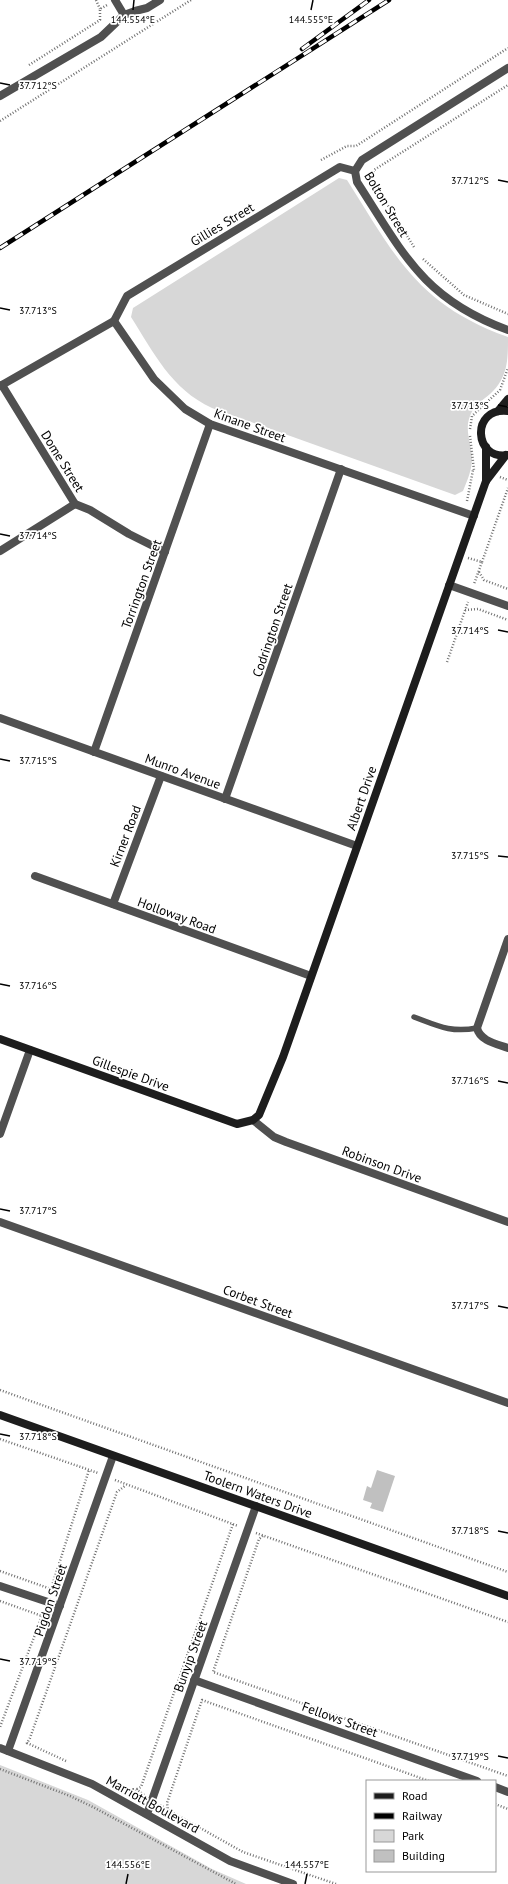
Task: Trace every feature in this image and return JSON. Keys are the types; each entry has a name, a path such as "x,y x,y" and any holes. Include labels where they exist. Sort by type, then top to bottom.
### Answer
{"street":[{"path":"115,0 124,15"},
{"path":"0,96 101,37 124,15 147,8 160,0"},
{"name":"Bolton Street","path":"508,68 362,160 355,170 357,182 404,255 421,276 438,292 460,308 489,323 508,330"},
{"name":"Gillies Street","path":"114,321 127,296 340,167 355,170"},
{"path":"1,386 114,321"},
{"name":"Kinane Street","path":"114,321 154,379 185,409 210,424 474,516"},
{"name":"Dome Street","path":"1,386 75,504 90,510 129,534 165,552"},
{"path":"506,395 498,411 508,411"},
{"name":"Albert Drive","path":"253,1120 259,1115 263,1108 474,516 486,481 486,447 481,438 482,426 489,415 498,411"},
{"name":"Torrington Street","path":"94,752 210,424"},
{"path":"486,447 493,453 507,455"},
{"name":"Albert Drive","path":"486,481 507,455"},
{"name":"Codrington Street","path":"225,799 341,469"},
{"path":"0,551 75,504"},
{"path":"449,585 508,606"},
{"name":"Munro Avenue","path":"0,718 357,846"},
{"name":"Kirner Road","path":"113,904 161,776"},
{"name":"Holloway Road","path":"35,876 311,976"},
{"path":"508,939 477,1028 479,1034 483,1038 508,1048"},
{"name":"Gillespie Drive","path":"0,1039 237,1124 253,1120"},
{"path":"0,1134 30,1050"},
{"name":"Robinson Drive","path":"253,1120 274,1137 286,1142 508,1222"},
{"name":"Corbet Street","path":"0,1222 508,1403"},
{"name":"Toolern Waters Drive","path":"0,1416 508,1596"},
{"name":"Pigdon Street","path":"4,1750 60,1606 113,1456"},
{"name":"Bunyip Street","path":"147,1814 256,1506"},
{"path":"0,1586 60,1606"},
{"name":"Fellows Street","path":"194,1680 474,1780"},
{"name":"Marriott Boulevard","path":"4,1750 92,1784 230,1861 292,1884"},
{"path":"496,1787 508,1792"}],"lane":[{"path":"414,1017 452,1030 477,1028"}],"path":[{"path":"28,66 100,20 100,9 96,0"},
{"path":"100,9 115,0"},
{"path":"0,121 191,0"},
{"path":"321,160 347,146 356,146 508,48"},
{"path":"415,250 372,180 374,170 508,86"},
{"path":"420,255 430,266 464,295 508,314"},
{"path":"506,395 500,390 508,368"},
{"path":"482,562 508,488"},
{"path":"479,571 484,580 508,589"},
{"path":"465,610 478,609 508,620"},
{"path":"0,1390 508,1572"},
{"path":"0,1570 50,1589 89,1470"},
{"path":"70,1763 27,1743 117,1492 126,1485"},
{"path":"112,1782 133,1791 141,1787 233,1524"},
{"path":"263,1536 259,1539 213,1672 508,1776"},
{"path":"0,1601 42,1616 0,1727"},
{"path":"336,1884 243,1852 168,1810 167,1803 202,1700 426,1780"},
{"path":"0,1768 70,1796 93,1807 236,1884"},
{"path":"496,1804 508,1809"}],"green space":[{"path":"339,178 347,180 395,255 430,293 452,310 477,324 508,337 508,353 504,375 496,388 476,406 470,416 468,427 472,453 471,467 463,491 455,495 212,408 185,391 174,380 156,357 131,317 133,308"},
{"path":"0,1765 88,1800 212,1869 246,1884 0,1884"}],"building":[{"path":"377,1470 395,1476 383,1512 370,1508 372,1503 363,1500 367,1486 371,1488"}],"railway":[{"path":"302,49 369,0"},
{"path":"0,248 389,0"}]}
